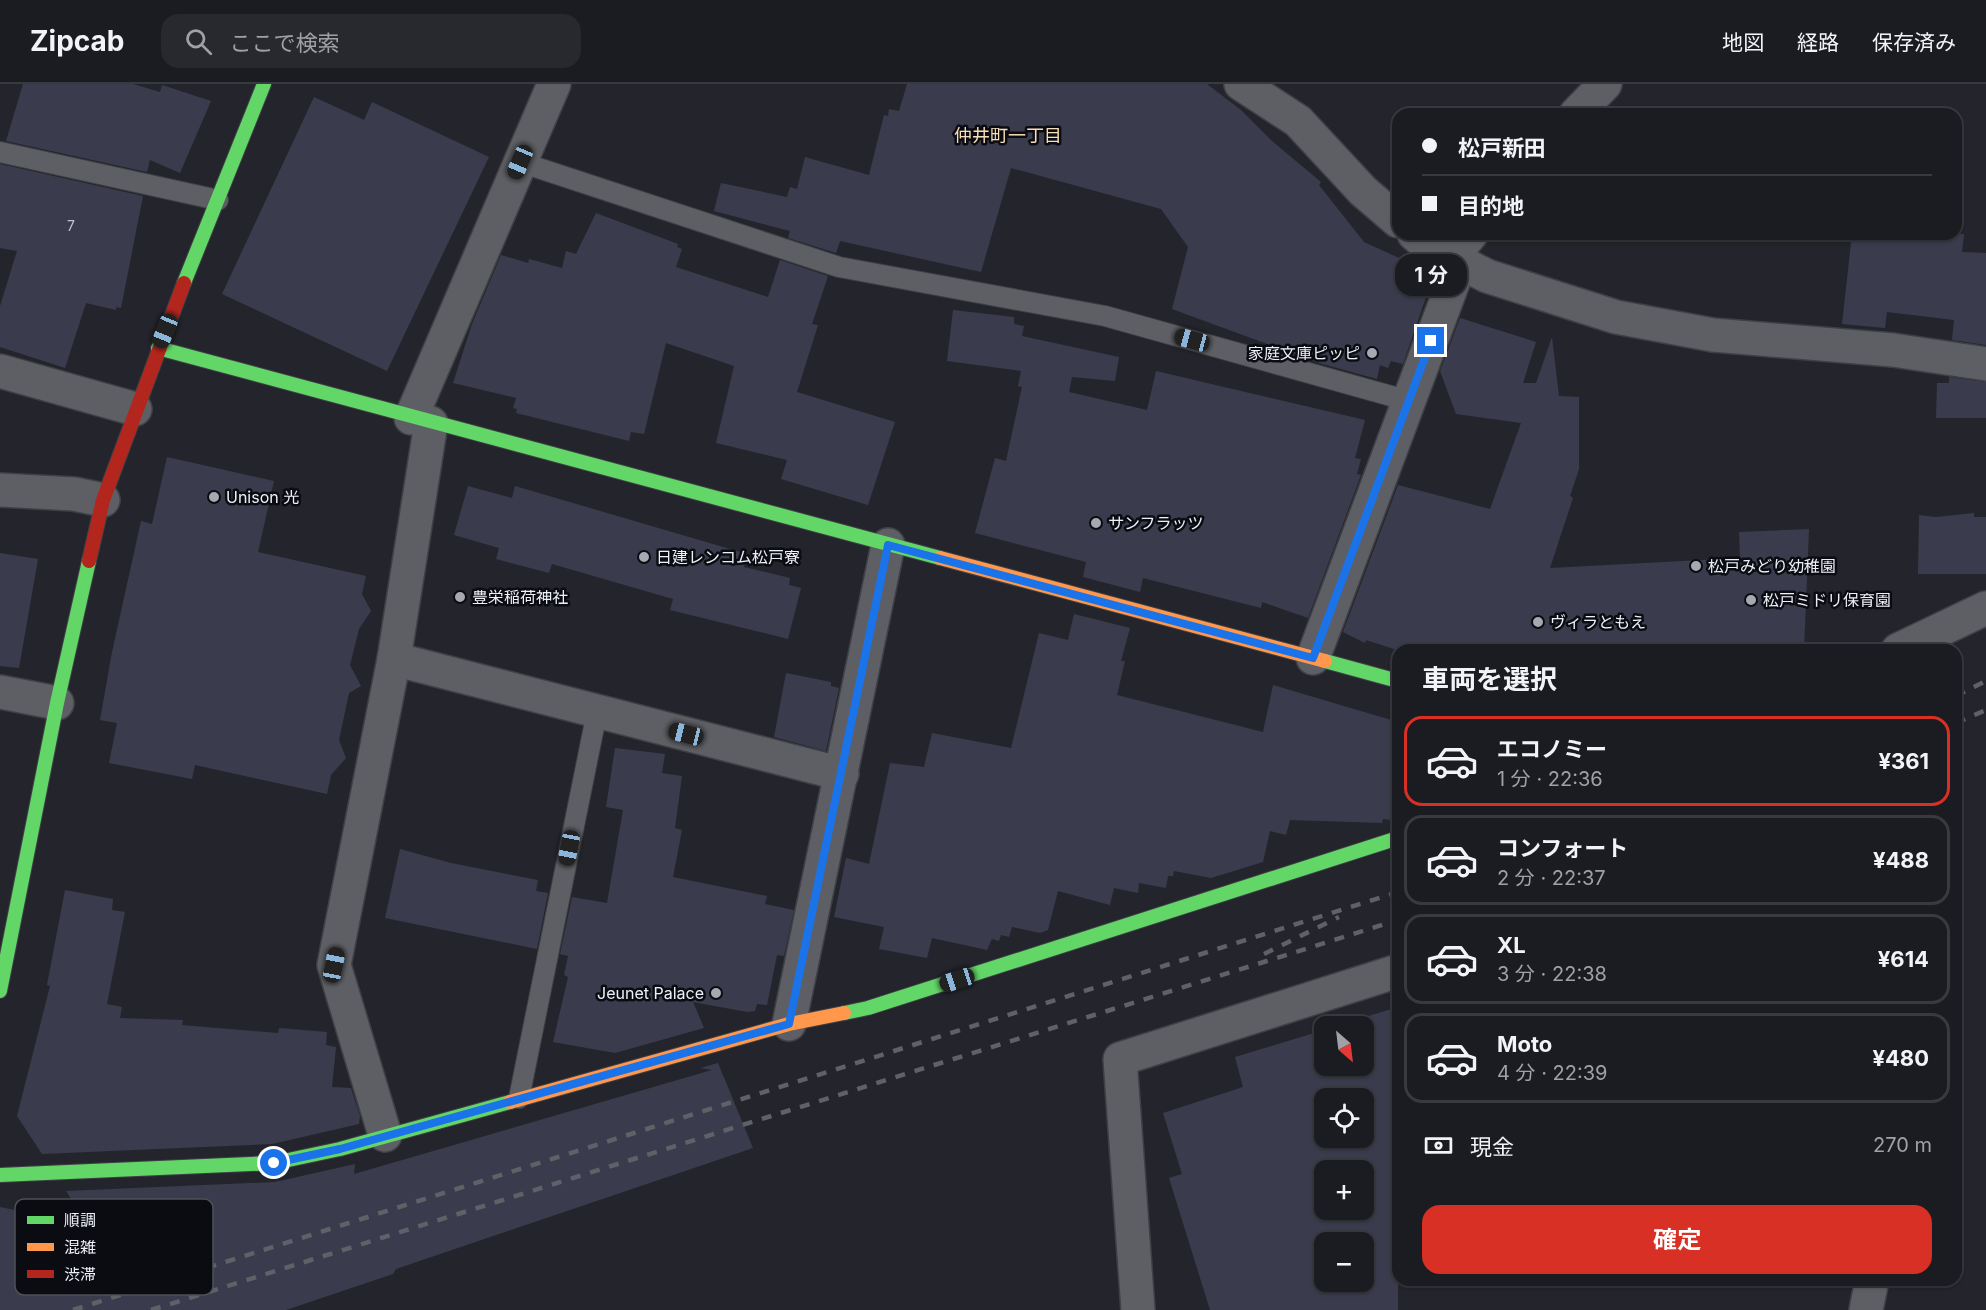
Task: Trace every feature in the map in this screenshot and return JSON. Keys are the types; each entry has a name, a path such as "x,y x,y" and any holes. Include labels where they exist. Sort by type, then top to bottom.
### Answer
{"street":[{"path":"0,992 57,703 103,500 135,409 264,84"},
{"path":"385,1136 334,965 394,659 421,421 520,162 554,84"},
{"path":"1241,84 1298,121 1363,191 1392,215"},
{"path":"1582,108 1605,84"},
{"path":"1421,240 1427,245 1462,245"},
{"path":"1313,658 1454,280 1462,245"},
{"path":"1462,245 1487,276 1616,317 1713,335 1893,350 1986,364"},
{"path":"159,348 421,421 1392,679"},
{"path":"0,371 135,409"},
{"path":"0,490 74,494 103,500"},
{"path":"789,1024 888,545"},
{"path":"1911,644 1986,608"},
{"path":"394,659 842,774"},
{"path":"0,692 57,703"},
{"path":"0,1175 274,1163 340,1149 789,1024 868,1008 1392,840"},
{"path":"1138,1310 1120,1059 1392,973"},
{"path":"1866,1310 1871,1286"}],"lane":[{"path":"0,152 218,200"},
{"path":"520,162 839,267 1105,316 1409,401"},
{"path":"519,1098 597,712"}],"building":[{"path":"23,84 133,84 160,92 162,85 211,101 180,173 150,160 147,172 6,141"},
{"path":"907,84 1207,84 1241,110 1272,141 1321,182 1319,185 1364,242 1434,274 1403,364 1391,361 1388,368 1380,365 1377,379 1319,363 1172,309 1188,247 1161,209 1011,168 981,272 840,241 836,253 788,238 790,231 714,211 721,183 787,197 790,187 797,189 805,157 869,175 884,115 888,116 889,109 899,111"},
{"path":"314,97 364,120 372,102 489,157 387,371 222,294"},
{"path":"0,164 143,196 121,308 116,307 116,310 86,303 65,368 0,347 0,306 17,251 0,248"},
{"path":"596,213 678,244 677,247 682,249 676,267 768,297 780,260 828,276 812,324 818,325 797,392 895,422 868,505 781,479 787,460 716,443 734,366 666,343 644,434 631,432 629,441 516,413 517,409 513,408 516,398 453,383 472,324 501,255 528,263 529,259 562,268 566,251 576,254"},
{"path":"1962,234 1964,234 1962,252 1986,253 1986,345 1952,340 1954,320 1887,312 1885,328 1842,324 1851,240 1962,240"},
{"path":"953,310 1014,317 1014,324 1024,326 1022,336 1119,357 1115,381 1072,377 1069,392 1147,410 1156,371 1365,420 1355,458 1361,459 1357,474 1361,475 1308,618 1262,602 1261,608 1143,578 1140,592 1083,577 1086,562 975,533 995,458 1006,461 1022,387 1018,386 1021,371 947,361"},
{"path":"1460,318 1536,342 1523,383 1536,383 1552,337 1559,396 1579,397 1579,469 1570,496 1573,498 1550,568 1740,558 1739,532 1809,529 1804,644 1392,644 1392,648 1366,640 1365,643 1343,632 1398,485 1490,509 1521,423 1456,414 1440,371"},
{"path":"1949,377 1986,382 1986,418 1936,418 1937,383 1949,383"},
{"path":"167,457 274,481 258,552 366,576 362,594 371,611 359,629 350,665 361,686 349,693 339,740 346,758 331,775 327,794 195,765 192,779 109,763 117,723 100,720 112,652 141,521 152,524"},
{"path":"468,486 512,498 515,486 747,554 744,567 790,578 789,585 801,588 788,639 670,610 673,599 552,564 549,573 496,559 499,548 454,535"},
{"path":"1974,513 1974,517 1986,517 1986,574 1918,574 1919,515 1936,517"},
{"path":"0,553 38,559 19,668 0,666"},
{"path":"1074,614 1130,628 1121,661 1125,661 1117,695 1263,732 1273,685 1392,720 1392,820 1383,819 1382,823 1290,820 1286,835 1270,831 1263,862 1211,878 1174,871 1173,876 1168,876 1166,888 1139,883 1138,893 1114,888 1110,905 1058,891 1048,930 1040,933 1012,927 1009,937 1001,935 999,941 992,939 987,950 932,938 927,958 879,949 884,927 834,917 846,858 869,864 890,763 924,767 932,733 1011,748 1039,633 1068,640"},
{"path":"786,673 831,682 831,686 839,688 826,751 774,737"},
{"path":"615,748 665,754 662,773 682,776 675,828 682,830 673,877 767,896 765,904 794,910 784,956 777,955 767,1005 757,1004 755,1011 747,1012 693,1002 704,1028 615,1053 553,1042 568,977 564,975 568,956 560,954 572,897 607,903 623,810 606,807"},
{"path":"400,849 451,863 538,880 536,891 548,893 537,949 385,918"},
{"path":"65,890 113,899 112,910 125,912 107,1004 122,1007 120,1018 183,1020 182,1025 278,1033 279,1028 327,1032 326,1045 336,1047 332,1087 351,1088 360,1116 359,1124 272,1144 42,1154 17,1116 50,986 47,985"},
{"path":"1392,1009 1392,1286 1398,1286 1398,1310 1210,1310 1169,1178 1182,1174 1163,1113 1243,1087 1235,1057 1314,1033 1314,1076 1374,1076 1374,1016 1369,1016"},
{"path":"718,1063 753,1148 396,1269 393,1274 286,1310 0,1310 0,1207 15,1210 15,1295 213,1295 213,1199 71,1199 66,1191 275,1182 355,1164 354,1174 712,1070 700,1068"}],"railway":[{"path":"1962,693 1986,681"},
{"path":"1962,720 1986,710"},
{"path":"213,1266 1392,894"},
{"path":"1264,954 1339,917"},
{"path":"213,1291 1392,922"},
{"path":"73,1310 121,1295"},
{"path":"151,1310 199,1295"}],"traffic: fast":[{"path":"184,283 264,84"},
{"path":"158,348 940,558"},
{"path":"0,991 57,703 89,561"},
{"path":"1325,661 1392,679"},
{"path":"844,1013 868,1008 1392,840"},
{"path":"0,1175 274,1163 340,1149 510,1102"}],"traffic: slow":[{"path":"940,558 1325,661"},
{"path":"510,1102 789,1024 844,1013"}],"traffic: jam":[{"path":"89,561 103,500 184,283"}],"place":[{"name":"家庭文庫ピッピ","path":"1372,353"},
{"name":"Unison 光","path":"214,497"},
{"name":"サンフラッツ","path":"1096,523"},
{"name":"日建レンコム松戸寮","path":"644,557"},
{"name":"松戸みどり幼稚園","path":"1696,566"},
{"name":"豊栄稲荷神社","path":"460,597"},
{"name":"松戸ミドリ保育園","path":"1751,600"},
{"name":"ヴィラともえ","path":"1538,622"},
{"name":"Jeunet Palace","path":"716,993"}],"district":[{"name":"仲井町一丁目","path":"1008,136"}],"route":[{"path":"274,1163 340,1149 789,1024 888,545 1313,658 1431,341"}]}
